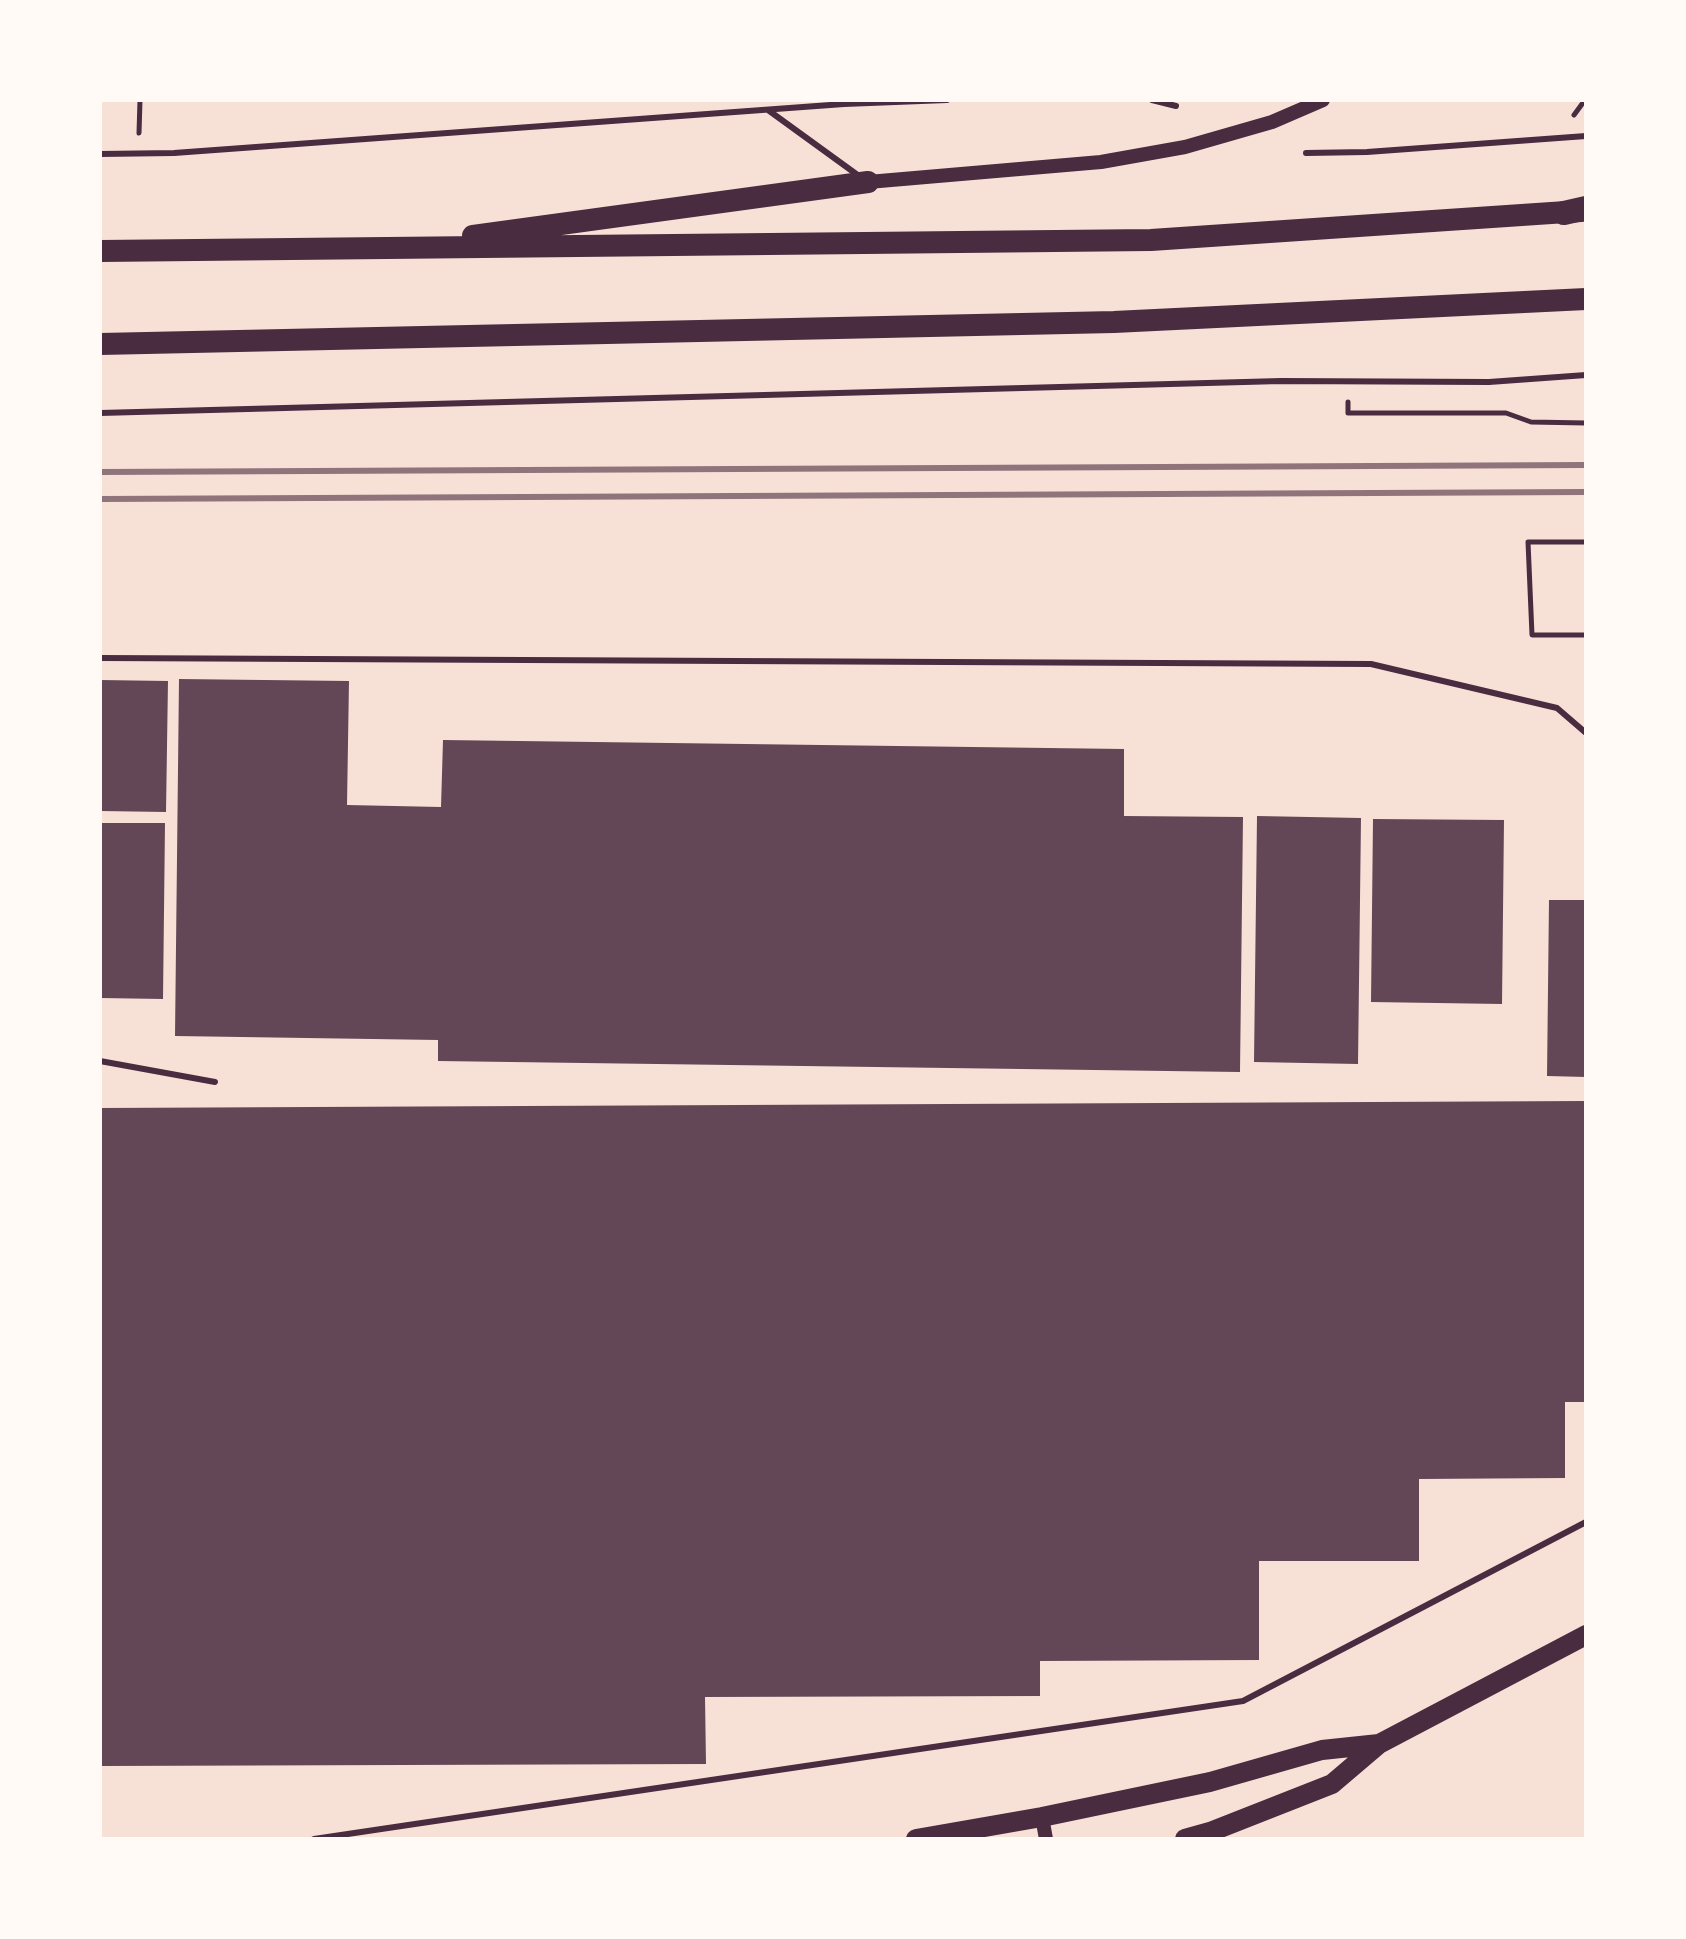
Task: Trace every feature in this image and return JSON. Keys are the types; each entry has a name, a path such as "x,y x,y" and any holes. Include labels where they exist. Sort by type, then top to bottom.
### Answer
{"highway":[{"path":"372,249 868,182"},
{"path":"100,251 1151,240 1579,210"},
{"path":"100,344 1114,322 1586,299"}],"main road":[{"path":"1185,1839 1206,1836 1332,1784 1379,1744 1586,1635"},
{"path":"916,1839 1210,1782 1322,1750 1379,1744"}],"street":[{"path":"868,182 1101,162 1185,147 1272,122 1323,100"},
{"path":"1042,1817 1046,1839"}],"lane":[{"path":"100,154 138,154 947,100"},
{"path":"1152,100 1176,106"},
{"path":"768,110 868,182"},
{"path":"1306,153 1367,152 1586,136"},
{"path":"100,413 1281,381 1489,382 1586,375"},
{"path":"100,658 1371,664 1557,708 1586,733"},
{"path":"100,1061 215,1082"},
{"path":"314,1839 1243,1701 1586,1522"}],"path":[{"path":"138,154 140,100"},
{"path":"1347,382 1348,413 1506,413 1531,422 1586,423"},
{"path":"1586,542 1528,542 1532,635 1586,635"}],"building":[{"path":"179,679 349,681 347,805 441,807 443,740 1124,749 1124,816 1243,817 1240,1072 438,1061 438,1040 175,1036"},
{"path":"100,680 168,681 166,812 100,811"},
{"path":"1257,816 1361,818 1358,1064 1254,1062"},
{"path":"1373,819 1504,820 1502,1004 1371,1002"},
{"path":"100,823 165,823 163,999 100,998"},
{"path":"1549,900 1586,900 1586,1077 1547,1076"},
{"path":"1586,1101 1586,1402 1565,1402 1565,1478 1419,1479 1419,1561 1259,1561 1259,1660 1040,1661 1040,1696 705,1697 706,1764 100,1766 101,1108"}],"railway":[{"path":"100,472 1586,465"},
{"path":"100,499 1586,492"}]}
